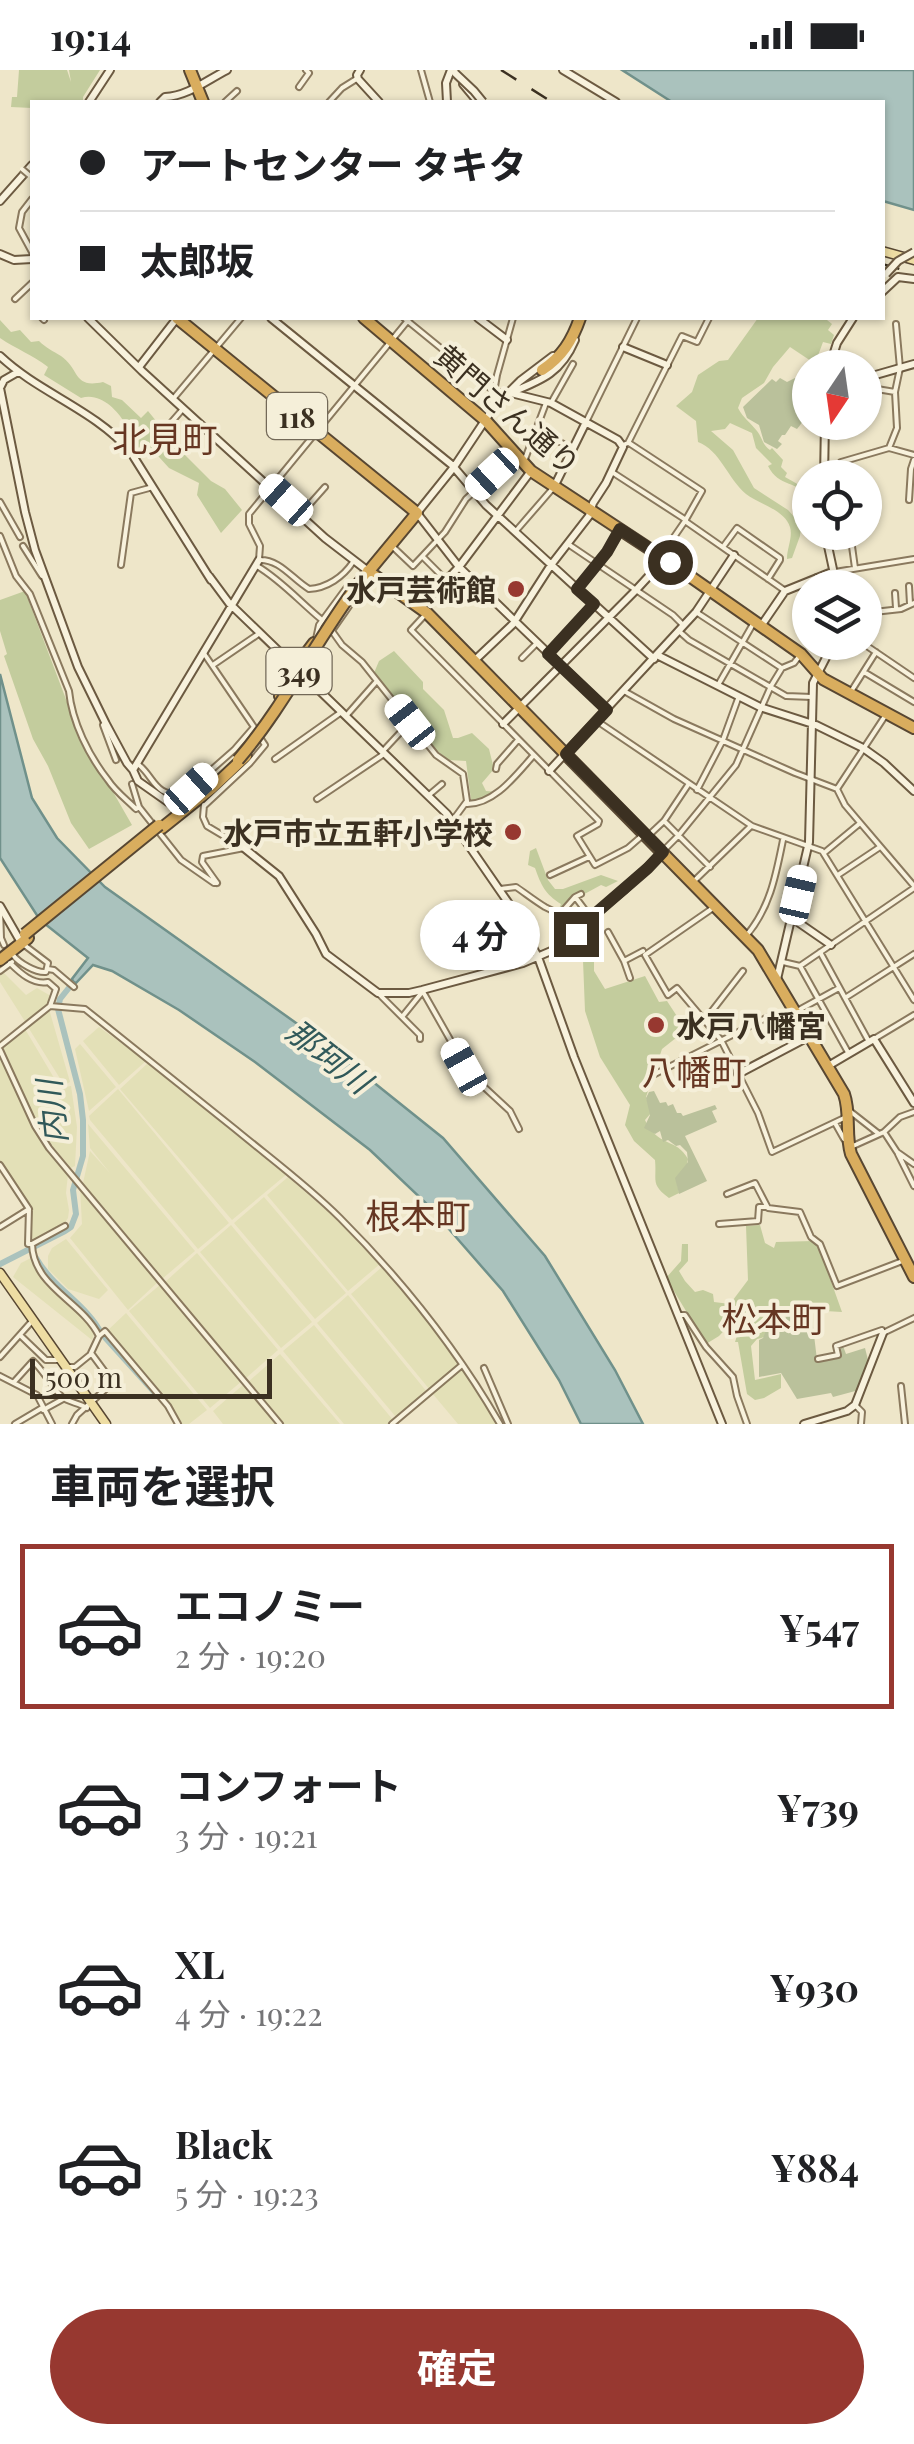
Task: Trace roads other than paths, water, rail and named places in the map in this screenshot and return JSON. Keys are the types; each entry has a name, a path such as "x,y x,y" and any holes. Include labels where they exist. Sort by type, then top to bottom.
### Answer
{"highway":[{"path":"190,70 202,100"},
{"name":"118","path":"179,320 417,512"},
{"name":"黄門さん通り","path":"366,320 489,416 523,463 792,648"},
{"path":"541,376 562,354 579,320"},
{"path":"417,512 368,571 424,610 758,950 844,1094 848,1144 914,1277"},
{"name":"349","path":"220,777 257,732 368,571"},
{"name":"349","path":"6,953 238,760 265,726 355,587"},
{"name":"黄門さん通り","path":"806,660 816,674"},
{"path":"816,674 914,728"}],"main road":[{"path":"451,71 479,100"},
{"path":"885,252 914,257"},
{"path":"1,1279 106,1424"}],"street":[{"path":"90,100 110,70"},
{"path":"162,100 197,87 226,70"},
{"path":"299,86 309,73 306,70"},
{"path":"348,70 358,74 378,100"},
{"path":"421,70 429,100"},
{"path":"479,100 451,70 480,100"},
{"path":"564,70 613,100"},
{"path":"448,100 446,83 451,71"},
{"path":"331,100 358,74"},
{"path":"227,100 237,91"},
{"path":"0,201 30,167"},
{"path":"21,169 30,177"},
{"path":"30,202 18,228 30,251"},
{"path":"0,254 14,260 30,256"},
{"path":"885,272 898,260 914,257"},
{"path":"885,273 914,279"},
{"path":"885,289 898,277"},
{"path":"15,299 30,285"},
{"path":"90,320 368,571"},
{"path":"140,367 175,320"},
{"path":"173,398 239,320"},
{"path":"273,320 453,466 498,517 655,657 760,707 812,723 863,748 912,790"},
{"path":"133,767 258,562 260,546 249,524 249,514 405,320"},
{"path":"409,320 493,391 547,401"},
{"path":"481,320 506,340"},
{"path":"489,416 512,320"},
{"path":"507,393 556,352 578,320"},
{"path":"514,532 554,486 635,320"},
{"path":"474,661 515,621 591,510 682,336 698,342 707,320"},
{"path":"835,350 851,320"},
{"path":"889,448 898,428 895,392 900,368 896,324"},
{"path":"622,347 667,365"},
{"path":"554,350 507,393 417,512 459,567 607,710"},
{"path":"0,356 18,372 97,420 130,450 232,608 453,820 500,889 532,941 568,1041 722,1424"},
{"path":"573,364 547,401 498,517 411,630 599,821 578,836 594,866 628,848 664,821 689,784"},
{"path":"882,373 914,364"},
{"path":"18,372 4,380 0,388 28,528 78,667 126,763 144,768 152,783 166,792 184,794 257,732"},
{"path":"507,393 541,376"},
{"path":"502,724 659,565 702,491 547,401 535,390 541,376"},
{"path":"882,390 895,392"},
{"path":"162,433 184,408"},
{"path":"537,430 574,449"},
{"path":"848,460 889,448 914,457 909,500"},
{"path":"390,544 413,566 438,541 474,491 523,463"},
{"path":"445,472 453,466"},
{"path":"612,472 785,590"},
{"path":"121,565 131,493 153,487"},
{"path":"301,514 325,488"},
{"path":"0,502 20,536"},
{"path":"723,547 737,528 746,533 780,558 768,579"},
{"path":"577,589 620,529"},
{"path":"0,536 16,576 30,594 85,741 108,782 136,809 139,807"},
{"path":"568,544 673,616 689,640 790,697 812,697"},
{"path":"24,546 46,581"},
{"path":"852,550 855,568"},
{"path":"549,772 696,612 734,555"},
{"path":"423,556 446,580"},
{"path":"258,562 268,559 303,587 314,590 338,579 354,562"},
{"path":"844,570 914,559"},
{"path":"258,562 294,598 328,624 436,755 463,774 467,800 453,820"},
{"path":"352,586 357,594 328,624 346,587 352,586"},
{"path":"882,611 912,604 909,586"},
{"path":"718,686 742,642 785,590 792,587"},
{"path":"895,593 896,610"},
{"path":"548,654 594,604"},
{"path":"232,608 298,673"},
{"path":"696,612 782,668"},
{"path":"214,665 257,635"},
{"path":"522,658 538,643"},
{"path":"203,652 265,744 250,763 203,804 207,826 244,848 279,876 326,954 378,992 420,1039"},
{"path":"882,656 914,678"},
{"path":"378,992 422,991 523,963 581,930 663,852 736,765 771,686 782,668 796,660"},
{"path":"778,979 808,846 812,684 824,660"},
{"path":"850,694 871,660"},
{"path":"864,672 914,702"},
{"path":"275,759 343,715 377,681"},
{"path":"624,692 658,712 837,789 845,805 914,887 800,966"},
{"path":"697,790 723,740 739,696"},
{"path":"837,789 886,714"},
{"path":"596,721 752,826 824,853 914,1000"},
{"path":"317,799 384,752 410,722"},
{"path":"106,724 103,726 116,760"},
{"path":"496,769 518,740"},
{"path":"465,804 476,804 492,796 533,756"},
{"path":"133,767 143,785 181,810"},
{"path":"912,790 914,777"},
{"path":"132,784 139,807 182,860 214,883 218,883 202,862 204,856 244,848"},
{"path":"429,795 442,784"},
{"path":"664,821 710,867"},
{"path":"824,853 860,823"},
{"path":"693,882 752,826"},
{"path":"746,936 764,911 774,885 784,837"},
{"path":"838,875 880,847"},
{"path":"550,874 590,857"},
{"path":"500,889 516,886 546,908 561,913 570,922 573,936"},
{"path":"561,913 578,895 591,918"},
{"path":"716,905 646,955 668,995 677,988 721,1040 758,1113 772,1152 848,1114 856,1114 881,1133 897,1152 914,1186"},
{"path":"0,908 26,948 48,963 48,969"},
{"path":"0,908 6,953 0,971"},
{"path":"792,918 831,945"},
{"path":"608,932 630,978"},
{"path":"624,962 642,951"},
{"path":"820,952 845,998 914,1103"},
{"path":"6,953 40,973 54,970 74,988"},
{"path":"6,953 26,976 38,983 48,982 56,989 55,1007"},
{"path":"845,998 914,954"},
{"path":"782,961 800,966 849,1054"},
{"path":"705,1020 743,971"},
{"path":"796,1011 839,988"},
{"path":"402,1017 422,991"},
{"path":"422,991 464,1067 477,1085 510,1111 519,1129"},
{"path":"280,1424 35,1126 0,1048 55,1007 85,1008 337,1215 413,1298 450,1346 500,1424"},
{"path":"655,1074 774,1014"},
{"path":"828,1066 914,1014"},
{"path":"738,1074 811,1036"},
{"path":"835,1122 848,1144 881,1133 900,1117 914,1112"},
{"path":"897,1152 914,1164"},
{"path":"0,1166 29,1209 28,1244 42,1276 93,1324 99,1336"},
{"path":"727,1194 755,1183 767,1207"},
{"path":"719,1224 758,1222 759,1207 800,1212 811,1237 820,1244 837,1286 903,1256 914,1246"},
{"path":"0,1227 29,1209"},
{"path":"32,1247 65,1226"},
{"path":"678,1315 684,1315 734,1377 746,1424"},
{"path":"818,1359 838,1355 836,1346 914,1318"},
{"path":"0,1357 33,1320"},
{"path":"20,1336 46,1360 75,1367 91,1354 105,1331 168,1406 178,1424"},
{"path":"804,1424 848,1411 855,1405 882,1332"},
{"path":"72,1424 107,1390 109,1383 91,1354"},
{"path":"39,1367 46,1360"},
{"path":"14,1382 33,1362 63,1399"},
{"path":"392,1424 462,1366"},
{"path":"484,1368 508,1424"},
{"path":"0,1376 37,1395 52,1424"},
{"path":"902,1386 905,1424"},
{"path":"16,1424 63,1399 90,1406"},
{"path":"855,1405 862,1412 861,1424"}],"water":[{"path":"622,70 914,70 914,210 885,202 885,100 669,100"},
{"name":"那珂川","path":"0,674 32,798 57,838 105,887 327,1045 443,1138 545,1256 615,1370 643,1424 581,1424 559,1380 503,1291 428,1205 370,1150 255,1062 179,1010 112,971 93,965 69,986 88,958 40,920 0,858"}],"waterway":[{"name":"内川","path":"0,1264 65,1231 76,1214 73,1190 83,1156 83,1120 58,1009 60,999 72,984"},
{"path":"36,1258 156,1394"}],"tunnel":[{"path":"512,392 542,370"}],"railway":[{"path":"501,70 549,100"},
{"path":"885,265 914,273"}],"place":[{"name":"水戸芸術館","path":"516,589"},
{"name":"水戸市立五軒小学校","path":"513,832"},
{"name":"水戸八幡宮","path":"656,1025"}],"district":[{"name":"北見町","path":"165,437"},
{"name":"八幡町","path":"694,1070"},
{"name":"根本町","path":"418,1214"},
{"name":"松本町","path":"774,1317"}]}
